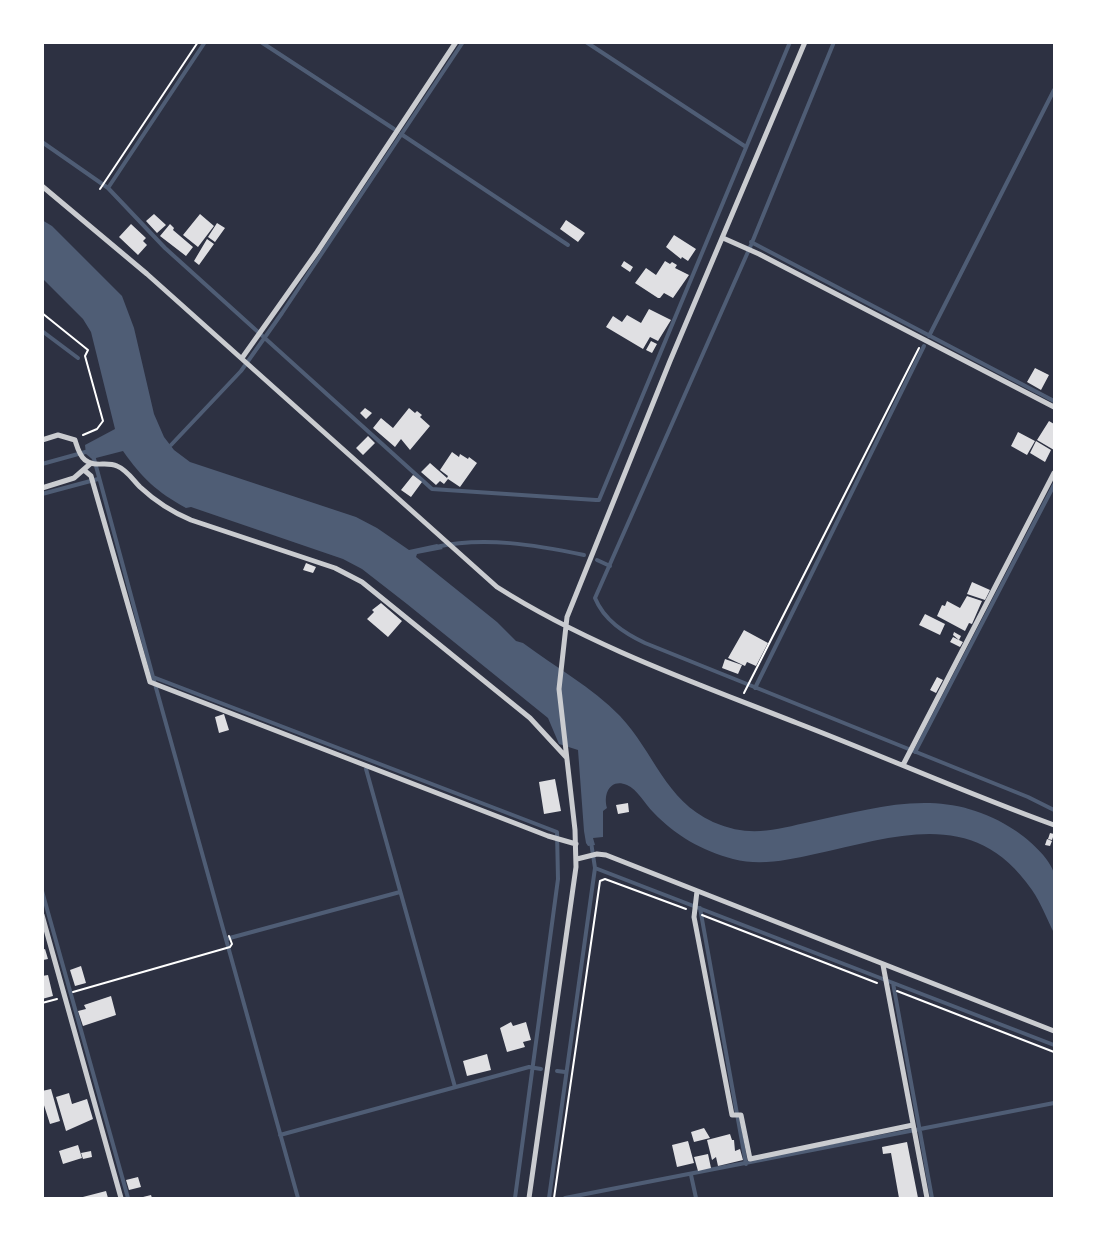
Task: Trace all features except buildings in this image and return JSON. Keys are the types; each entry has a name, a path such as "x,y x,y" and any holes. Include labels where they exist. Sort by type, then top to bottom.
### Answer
{"street":[{"path":"243,359 318,252 456,42"},
{"path":"529,1198 577,859 559,689 564,632 574,597 805,42"},
{"path":"42,186 93,226 497,587 566,625 657,667 1054,825"},
{"path":"723,238 1054,407"},
{"path":"42,440 58,435 75,440 81,457 94,465"},
{"path":"42,488 74,478 94,465 112,464 121,468 148,495 181,515 335,568 362,582 530,718 566,758"},
{"path":"84,470 91,476 150,682 553,838 576,844"},
{"path":"903,765 1054,473"},
{"path":"577,859 589,855 606,855 1054,1031"},
{"path":"696,891 694,912 732,1115 741,1115 750,1159 913,1129"},
{"path":"42,915 121,1198"},
{"path":"884,965 927,1198"}],"path":[{"path":"100,189 198,42"},
{"path":"42,313 88,350 86,356 103,421 97,429 75,440"},
{"path":"746,688 924,339"},
{"path":"554,1198 600,881 605,879 694,912"},
{"path":"704,916 888,989"},
{"path":"74,992 230,947 232,944 230,936"},
{"path":"896,990 1054,1052"},
{"path":"42,1002 65,996"}],"water":[{"path":"42,220 52,226 122,296 134,328 154,414 164,437 174,450 190,462 356,517 377,528 409,550 437,544 443,549 417,554 416,557 497,622 516,641 523,643 598,696 632,730 671,788 697,813 713,822 737,830 770,830 860,811 913,803 964,808 990,817 1016,831 1038,849 1048,861 1054,873 1056,902 1054,933 1032,890 1009,864 985,847 959,837 932,834 904,836 785,860 743,861 700,847 680,835 662,821 631,787 621,783 612,786 607,793 607,808 603,811 603,837 593,838 595,845 588,846 584,831 578,750 559,744 548,718 407,604 362,569 343,559 191,507 186,508 151,484 123,451 92,459 86,454 85,445 115,429 91,332 83,319 43,279"}],"waterway":[{"path":"108,188 205,42"},
{"path":"261,42 394,129"},
{"path":"171,445 241,371 282,313 463,42"},
{"path":"586,42 746,147"},
{"path":"42,142 108,188 165,248 432,489 599,500 790,42"},
{"path":"834,42 751,245 595,598 609,619 630,635 645,643 1028,797 1054,810"},
{"path":"929,336 1054,90"},
{"path":"401,134 568,245"},
{"path":"751,242 1054,401"},
{"path":"42,331 78,358"},
{"path":"755,688 924,346"},
{"path":"42,464 89,451"},
{"path":"93,455 153,677 557,832 558,879 515,1198"},
{"path":"42,494 98,479"},
{"path":"915,752 1054,485"},
{"path":"436,547 473,542 510,543 584,555"},
{"path":"597,560 610,566"},
{"path":"153,677 298,1198"},
{"path":"366,769 455,1087"},
{"path":"549,1198 595,868 591,842"},
{"path":"595,868 1054,1045"},
{"path":"42,891 128,1198"},
{"path":"226,939 400,892"},
{"path":"700,908 746,1164"},
{"path":"893,983 932,1198"},
{"path":"280,1135 529,1067 541,1069"},
{"path":"557,1071 565,1072"},
{"path":"565,1198 1054,1103"},
{"path":"691,1175 696,1198"}]}
